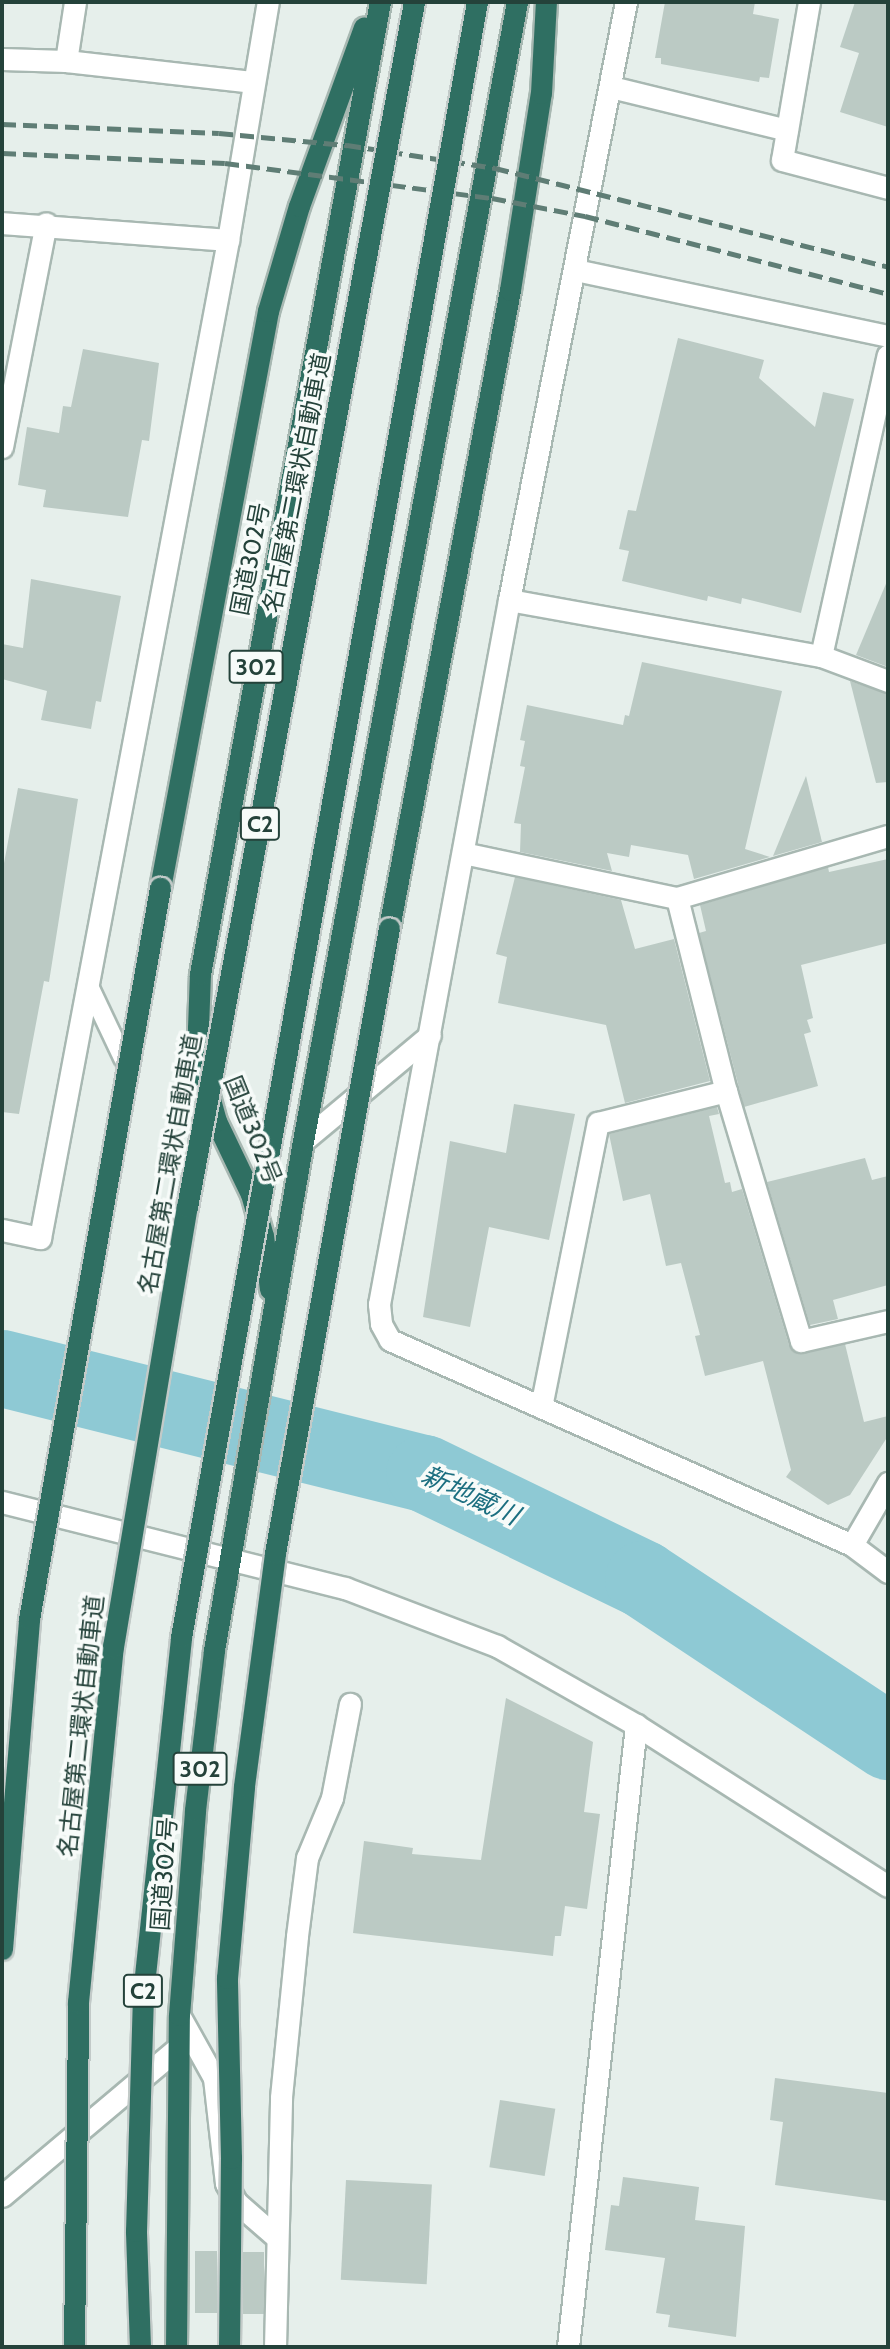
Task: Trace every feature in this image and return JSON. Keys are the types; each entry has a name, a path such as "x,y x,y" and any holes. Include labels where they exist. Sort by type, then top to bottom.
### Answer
{"highway":[{"path":"2,1949 29,1619 160,888 268,311 299,206 372,2"},
{"name":"国道302号","path":"272,1326 263,1236 251,1194 216,1121 203,1074 198,1028 200,974 380,2"},
{"name":"名古屋第二環状自動車道","path":"74,2347 78,2002 113,1647 187,1207 414,2"},
{"name":"C2","path":"140,2347 136,2231 143,1994 181,1637 477,2"},
{"name":"国道302号","path":"176,2347 179,2015 195,1810 229,1562 303,1141 517,2"},
{"path":"229,2347 232,2158 227,1978 244,1786 275,1553 389,928 510,290 541,93 545,2"}],"street":[{"path":"65,61 75,2"},
{"path":"2,1230 40,1238 228,240 268,2"},
{"path":"626,2 509,600 379,1304 381,1324 390,1340 852,1545 888,1572"},
{"path":"809,2 782,160 888,188"},
{"path":"2,59 65,61 254,82"},
{"path":"611,87 787,130"},
{"path":"2,223 46,223 228,240"},
{"path":"2,447 46,223"},
{"path":"575,270 888,336"},
{"path":"821,656 888,355"},
{"path":"509,600 821,656 888,681"},
{"path":"463,853 677,898 888,836"},
{"path":"677,898 726,1091 801,1341 888,1321"},
{"path":"303,1141 430,1035"},
{"path":"541,1408 598,1123 726,1091"},
{"path":"852,1545 888,1483"},
{"path":"2,1502 229,1562 345,1588 496,1646 636,1726 888,1886"},
{"path":"275,2347 275,2236 281,2097 307,1858 332,1798 350,1704"},
{"path":"568,2347 636,1726"},
{"path":"179,2015 214,2078 226,2183 236,2202 275,2236"},
{"path":"2,2196 178,2048"}],"lane":[{"path":"88,984 123,1058"}],"building":[{"path":"665,2 755,2 753,14 779,19 769,78 760,77 759,82 661,64 661,58 655,58"},
{"path":"855,2 888,2 888,127 840,112 859,53 840,47"},
{"path":"678,338 764,360 759,378 815,427 823,392 854,399 801,613 742,598 741,604 708,596 707,601 622,581 629,551 619,549 628,510 636,511"},
{"path":"83,349 159,363 149,441 142,440 128,517 43,507 46,490 18,485 27,427 59,433 63,406 71,407"},
{"path":"31,579 121,596 101,702 96,701 91,729 41,720 47,691 2,679 2,644 23,648"},
{"path":"888,579 888,667 856,655"},
{"path":"642,662 782,691 745,849 770,857 694,879 688,855 631,845 629,857 607,853 612,871 520,852 521,824 514,823 525,767 520,766 525,741 520,740 527,705 623,725 625,715 629,716"},
{"path":"850,681 888,694 888,782 876,783"},
{"path":"806,776 822,842 773,856"},
{"path":"18,788 78,799 49,982 44,981 19,1114 2,1112 2,874"},
{"path":"888,859 888,943 801,965 813,1018 807,1020 811,1032 804,1034 818,1086 744,1107 699,933 706,931 700,905 828,867 829,872"},
{"path":"515,877 621,900 635,949 674,939 710,1081 625,1103 606,1025 498,1003 507,957 496,954"},
{"path":"514,1104 575,1114 549,1240 489,1227 470,1327 423,1317 450,1141 506,1153"},
{"path":"717,1107 719,1114 709,1116 725,1183 730,1182 732,1192 742,1189 789,1345 803,1354 845,1344 864,1422 888,1416 888,1436 850,1495 828,1505 786,1477 791,1470 763,1361 705,1376 695,1336 700,1335 681,1263 666,1266 650,1194 623,1201 609,1134"},
{"path":"865,1158 872,1180 888,1176 888,1285 833,1300 838,1319 810,1325 767,1182"},
{"path":"506,1698 593,1742 584,1812 600,1814 587,1909 565,1906 561,1936 555,1936 553,1956 353,1933 364,1841 413,1848 412,1854 481,1860"},
{"path":"775,2078 888,2093 888,2201 775,2185 783,2122 770,2120"},
{"path":"500,2100 555,2109 545,2176 489,2167"},
{"path":"623,2177 699,2187 695,2220 745,2226 736,2337 668,2327 670,2315 656,2313 665,2258 605,2250 611,2205 619,2206"},
{"path":"346,2180 432,2185 427,2284 341,2280"},
{"path":"195,2251 217,2251 217,2313 195,2313"},
{"path":"243,2252 264,2252 264,2314 243,2314"}],"waterway":[{"name":"新地蔵川","path":"2,1368 424,1473 643,1579 888,1741"}],"railway":[{"path":"2,124 219,133 347,145 495,168 888,267"},
{"path":"2,153 225,163 492,198 585,216 888,294"}]}
